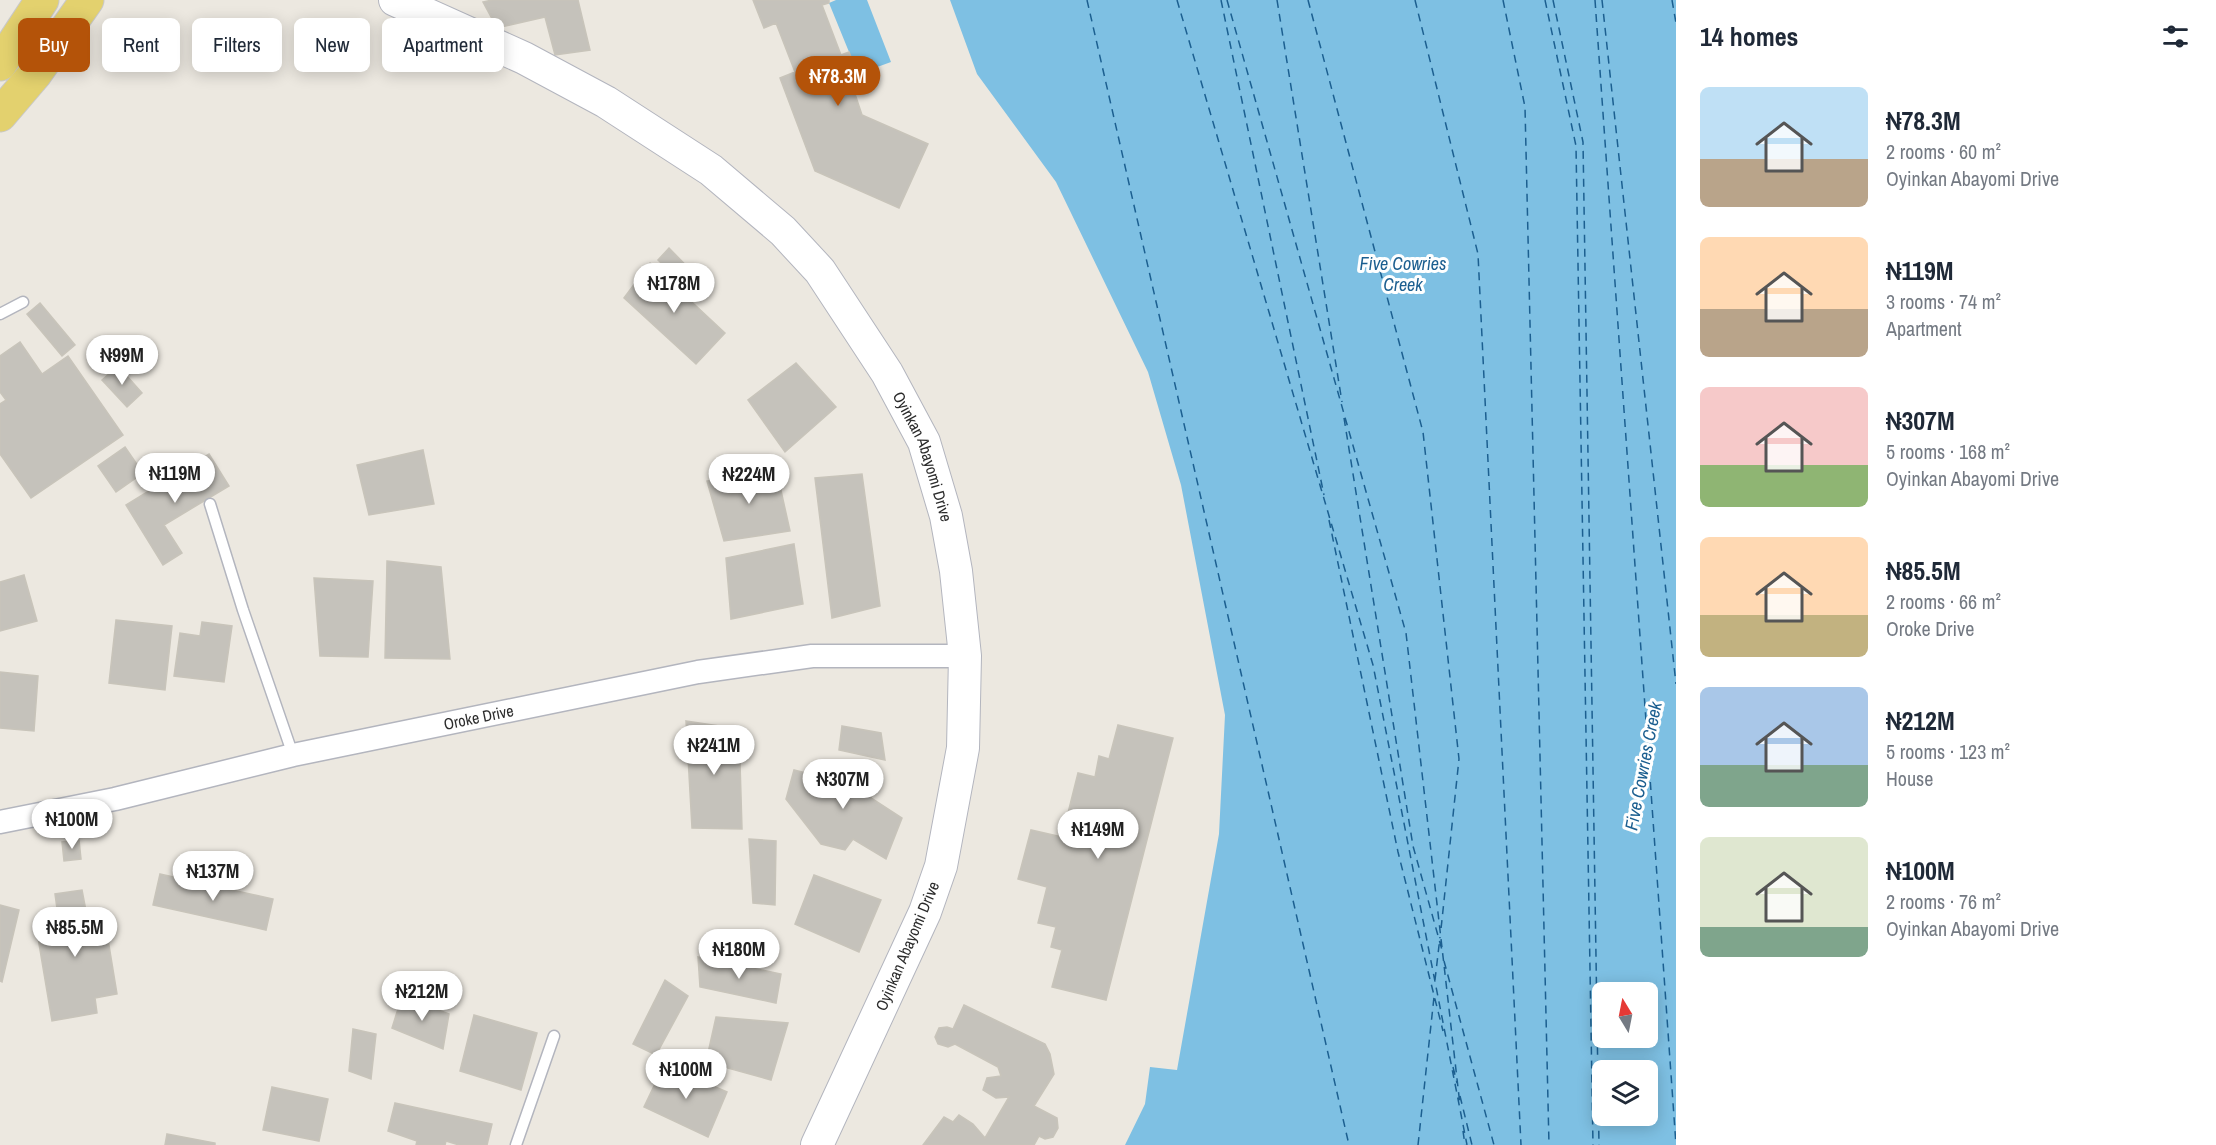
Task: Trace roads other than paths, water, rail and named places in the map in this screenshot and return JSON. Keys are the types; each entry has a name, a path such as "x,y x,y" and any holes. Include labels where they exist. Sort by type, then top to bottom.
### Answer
{"main road":[{"path":"0,64 42,0"},
{"path":"0,115 35,74 87,0"}],"street":[{"name":"Oyinkan Abayomi Drive","path":"395,0 524,58 606,102 711,170 783,231 820,271 887,373 924,442 946,516 956,571 965,656 963,748 941,866 925,912 817,1145"},
{"name":"Oroke Drive","path":"0,822 115,799 293,755 698,672 812,656 965,656"}],"lane":[{"path":"0,314 23,302"},
{"path":"210,504 243,610 293,755"},
{"path":"516,1145 554,1036"}],"water":[{"path":"836,0 867,0 891,62 858,74 829,3"},
{"name":"Five Cowries Creek","path":"950,0 1676,0 1676,1145 1125,1145 1145,1104 1150,1067 1177,1070 1219,834 1225,715 1181,485 1148,372 1056,182 977,74"}]}
